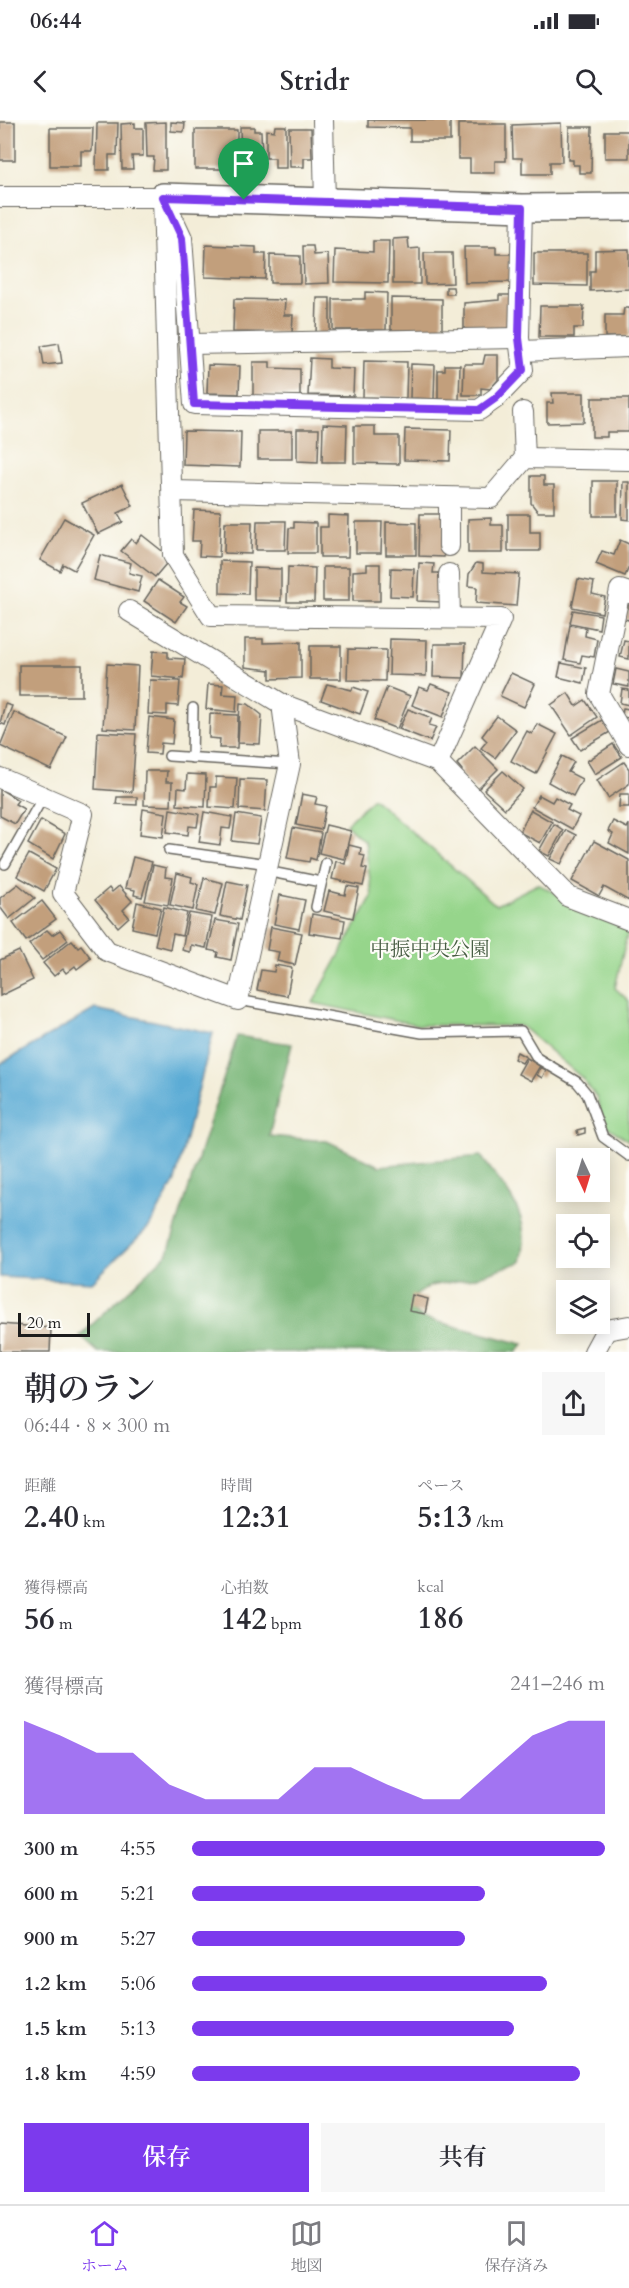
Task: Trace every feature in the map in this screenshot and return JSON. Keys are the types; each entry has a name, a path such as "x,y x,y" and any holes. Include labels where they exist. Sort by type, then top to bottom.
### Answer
{"street":[{"path":"323,120 325,202"},
{"path":"0,197 163,197 522,208 629,207"},
{"path":"163,197 182,238 194,404 479,410 496,398 523,370 520,344 522,208"},
{"path":"163,197 173,555 211,616 501,619 438,762"},
{"path":"190,344 520,344 629,347"},
{"path":"172,491 491,498 525,458 523,412"},
{"path":"525,458 629,460"},
{"path":"449,498 449,546"},
{"path":"449,574 450,617"},
{"path":"629,593 620,590 599,694 629,745"},
{"path":"129,611 282,704 438,762 569,897 629,920"},
{"path":"0,778 83,814 63,893 107,951 238,1000 290,764 282,704"},
{"path":"594,1352 606,1330 629,1326"}],"lane":[{"path":"192,758 193,708"},
{"path":"169,756 290,764"},
{"path":"5,864 43,797"},
{"path":"169,850 267,868 321,882"},
{"path":"316,907 326,863"},
{"path":"238,1000 422,1033 521,1031 537,1058 577,1082 587,1094 603,1137 629,1156"}],"green space":[{"name":"中振中央公園","path":"373,798 496,905 538,884 628,931 615,988 629,1001 629,1141 602,1123 597,1098 582,1078 521,1026 419,1025 313,1003 372,896 365,842 346,824"},
{"path":"237,1036 292,1044 269,1136 327,1141 379,1166 481,1156 508,1193 520,1217 524,1245 521,1262 473,1278 430,1286 415,1296 411,1304 415,1313 423,1318 523,1344 517,1352 98,1352 80,1336 168,1253"}],"water":[{"path":"95,1009 213,1033 175,1181 149,1227 92,1282 0,1277 0,1064"}],"building":[{"path":"368,120 450,120 450,141 410,141 410,128 368,127"},
{"path":"0,122 15,122 15,160 0,160"},
{"path":"166,122 166,170 153,170 154,157 147,157 146,123"},
{"path":"171,122 185,123 184,132 171,131"},
{"path":"97,123 118,123 117,155 109,155 109,170 96,170"},
{"path":"135,123 135,128 143,128 143,156 132,156 133,169 122,169 121,124"},
{"path":"561,123 562,162 550,162 550,174 522,174 522,158 513,158 512,125"},
{"path":"458,124 506,124 506,161 495,161 495,173 470,173 470,159 458,159"},
{"path":"275,126 286,126 286,168 275,168 275,158 266,158 266,130 274,131"},
{"path":"240,127 254,127 254,131 261,131 262,157 252,157 253,171 241,171"},
{"path":"569,127 592,127 591,173 579,173 579,165 573,165 573,160 568,160"},
{"path":"50,128 93,128 92,151 81,151 81,166 50,166"},
{"path":"289,128 311,128 312,158 304,158 304,167 290,167"},
{"path":"195,130 237,130 237,169 195,169"},
{"path":"605,131 629,131 629,158 605,158"},
{"path":"408,238 409,249 420,248 420,284 393,284 393,239"},
{"path":"373,241 389,241 388,283 334,282 335,250 373,252"},
{"path":"206,245 256,247 256,254 266,254 265,279 205,277"},
{"path":"303,246 313,246 314,255 328,254 329,283 304,284"},
{"path":"464,247 496,247 496,254 512,254 511,282 465,283"},
{"path":"629,249 629,289 590,291 590,271 595,271 595,250"},
{"path":"424,253 452,253 453,283 425,284"},
{"path":"534,253 587,253 587,286 534,285"},
{"path":"270,255 300,256 300,283 270,283"},
{"path":"446,287 453,287 454,294 446,294"},
{"path":"365,292 387,293 386,330 333,330 333,299 365,299"},
{"path":"499,295 512,295 511,330 464,332 464,303 499,300"},
{"path":"317,298 330,298 330,335 316,335"},
{"path":"391,298 442,299 442,331 391,330"},
{"path":"234,299 285,300 284,315 293,315 292,333 233,332"},
{"path":"540,306 584,306 583,328 574,328 574,337 539,337"},
{"path":"624,308 629,308 629,337 605,337 605,315 623,315"},
{"path":"59,343 62,363 44,365 41,346"},
{"path":"485,355 498,355 498,380 490,389 481,388 481,395 463,395 464,364 483,364"},
{"path":"310,358 329,359 329,368 354,369 353,396 308,395"},
{"path":"364,361 407,362 406,398 363,397"},
{"path":"253,362 270,362 270,368 300,369 300,396 253,396"},
{"path":"411,364 435,365 434,399 410,398"},
{"path":"208,365 240,366 239,394 207,393"},
{"path":"445,365 460,365 459,400 438,399 438,370 445,370"},
{"path":"552,393 584,393 584,422 547,423 547,403 553,403"},
{"path":"592,398 629,398 629,432 607,432 607,437 592,437"},
{"path":"323,424 347,425 346,462 322,462"},
{"path":"354,426 375,426 375,436 399,436 399,464 354,463"},
{"path":"297,429 319,429 318,462 297,461"},
{"path":"405,429 451,430 450,461 404,460"},
{"path":"184,431 241,432 240,467 183,465"},
{"path":"258,431 292,431 292,459 258,459"},
{"path":"531,476 544,476 544,485 554,485 554,512 538,512 531,503"},
{"path":"593,481 617,481 617,516 593,516"},
{"path":"623,482 629,482 629,520 622,519"},
{"path":"122,484 133,506 118,513 123,522 98,534 82,503"},
{"path":"194,510 221,511 219,557 199,556 200,541 192,541"},
{"path":"420,514 445,514 444,557 419,556"},
{"path":"508,514 530,514 530,532 540,532 540,551 508,551"},
{"path":"328,515 349,516 348,557 320,557 320,527 328,527"},
{"path":"64,518 94,535 74,570 63,564 60,571 40,560"},
{"path":"491,518 491,525 503,525 503,553 468,553 468,519"},
{"path":"257,521 286,521 285,550 256,550"},
{"path":"225,522 252,522 251,554 224,553"},
{"path":"294,522 316,523 316,553 288,553 289,528 294,528"},
{"path":"356,522 382,522 381,553 356,553"},
{"path":"386,522 416,523 416,555 386,555"},
{"path":"142,535 171,558 155,577 121,551 131,539 136,543"},
{"path":"620,540 629,544 629,567 625,576 596,564 602,551 614,555"},
{"path":"100,555 131,563 129,573 142,576 138,592 94,580"},
{"path":"220,561 249,562 248,594 220,593"},
{"path":"419,563 434,564 433,573 443,573 443,602 417,601"},
{"path":"476,563 483,564 483,572 519,574 516,606 476,603 477,587 468,586 469,574"},
{"path":"367,564 380,564 380,601 353,601 353,571 367,570"},
{"path":"288,567 315,568 314,602 287,602"},
{"path":"323,567 349,567 349,601 323,601"},
{"path":"254,568 281,569 281,601 254,600"},
{"path":"391,568 414,569 413,597 390,596"},
{"path":"578,579 594,582 592,594 605,597 602,613 572,607"},
{"path":"158,580 184,597 180,602 187,606 176,622 144,601"},
{"path":"627,605 629,605 629,620 624,619"},
{"path":"573,610 601,615 599,629 570,623"},
{"path":"570,625 586,628 585,636 597,639 594,657 582,655 580,663 564,660"},
{"path":"245,639 263,639 263,643 301,642 301,678 270,679 270,670 245,667"},
{"path":"390,639 427,640 426,676 389,675"},
{"path":"624,640 629,641 629,659 620,657"},
{"path":"434,644 465,644 464,678 433,677"},
{"path":"310,646 341,646 341,679 310,679"},
{"path":"348,649 386,650 385,681 347,680"},
{"path":"153,651 168,652 168,658 185,659 183,679 151,676"},
{"path":"561,663 586,668 583,683 558,677"},
{"path":"107,664 138,666 135,730 103,728"},
{"path":"19,665 82,665 82,696 19,696"},
{"path":"616,669 629,672 629,687 613,684"},
{"path":"511,673 535,684 524,707 500,696"},
{"path":"150,680 180,681 178,706 167,705 167,715 148,714"},
{"path":"208,684 223,685 222,694 237,695 236,712 206,709"},
{"path":"327,684 352,690 353,687 368,692 360,714 321,700"},
{"path":"431,684 452,692 443,717 412,705 419,687 428,690"},
{"path":"387,687 410,696 397,729 374,720"},
{"path":"622,689 629,690 629,705 620,703"},
{"path":"568,693 576,706 585,700 597,717 571,735 551,705"},
{"path":"240,703 248,704 262,715 260,744 238,743"},
{"path":"5,704 12,706 5,725 0,723"},
{"path":"623,708 629,709 629,718 622,717"},
{"path":"408,709 432,718 429,725 436,727 430,741 399,729"},
{"path":"14,712 67,737 51,770 0,746"},
{"path":"210,714 238,715 237,748 219,748 220,739 209,738"},
{"path":"497,716 516,730 495,758 481,748 487,741 482,736"},
{"path":"149,717 174,720 172,744 161,743 160,754 146,753"},
{"path":"602,720 610,732 580,750 572,738"},
{"path":"537,724 557,734 536,774 511,761 527,731 532,734"},
{"path":"98,732 136,734 132,792 95,789"},
{"path":"613,744 622,757 595,774 587,761"},
{"path":"475,746 498,769 477,790 461,774 462,770 457,764"},
{"path":"562,756 574,762 568,772 582,779 573,796 548,782"},
{"path":"624,762 629,769 629,784 608,798 597,780"},
{"path":"145,771 167,771 166,782 172,782 171,806 144,805"},
{"path":"503,771 523,789 505,809 484,790"},
{"path":"187,774 206,775 205,807 177,805 178,788 186,789"},
{"path":"216,777 237,778 235,809 209,807 210,787 216,787"},
{"path":"240,779 267,780 265,811 239,809"},
{"path":"0,789 18,800 15,804 24,809 15,824 0,816"},
{"path":"302,794 317,797 315,804 326,806 321,830 296,825"},
{"path":"620,794 629,794 629,807 619,807"},
{"path":"539,795 552,802 555,797 570,805 567,810 579,816 572,829 532,807"},
{"path":"117,797 137,797 137,805 116,804"},
{"path":"143,809 166,813 163,837 140,834"},
{"path":"170,809 199,814 197,827 189,826 188,835 167,832"},
{"path":"531,810 552,822 540,843 519,832"},
{"path":"204,812 232,817 230,829 222,828 220,845 199,842"},
{"path":"236,814 261,818 257,844 232,841"},
{"path":"41,820 65,834 53,859 28,844"},
{"path":"613,821 627,828 629,824 629,854 609,843 613,834 608,831"},
{"path":"554,824 563,830 549,856 539,851"},
{"path":"326,825 351,831 344,859 319,853"},
{"path":"293,828 321,833 316,860 310,858 309,862 287,858"},
{"path":"566,830 576,835 561,864 550,859"},
{"path":"594,841 629,860 629,901 604,887 599,896 572,881"},
{"path":"349,845 361,848 360,855 365,856 362,868 367,869 363,886 332,879 336,861 345,864"},
{"path":"29,854 56,869 44,891 17,876"},
{"path":"133,857 152,862 142,897 134,895 135,890 125,888"},
{"path":"153,865 166,868 165,877 173,878 168,905 145,901"},
{"path":"177,873 192,877 191,882 198,884 193,910 170,905"},
{"path":"204,878 223,883 215,915 196,911"},
{"path":"227,881 247,885 240,920 220,916"},
{"path":"18,884 35,898 9,919 0,907 0,898"},
{"path":"119,886 132,901 123,910 129,917 118,927 95,900 109,888 112,892"},
{"path":"347,886 359,888 353,918 324,911 329,891 345,895"},
{"path":"280,895 305,900 299,929 274,924"},
{"path":"42,901 56,919 26,941 13,923"},
{"path":"137,902 161,908 155,933 132,928"},
{"path":"164,907 187,913 182,936 173,934 170,949 155,945"},
{"path":"189,913 212,917 206,948 191,945 190,952 182,950"},
{"path":"312,914 345,920 342,938 309,933"},
{"path":"215,920 238,924 231,960 217,957 218,952 208,950"},
{"path":"271,927 302,933 295,965 277,961 279,952 267,950"},
{"path":"47,930 52,935 60,930 68,940 42,960 29,944"},
{"path":"72,940 78,947 81,945 91,958 77,969 75,966 66,973 63,969 54,976 43,963"},
{"path":"19,951 33,980 0,996 0,960"},
{"path":"275,965 292,968 287,996 257,990 261,970 274,972"},
{"path":"517,1052 526,1057 522,1063 514,1059"},
{"path":"527,1058 540,1066 531,1081 518,1074"},
{"path":"541,1067 546,1070 542,1078 537,1075"},
{"path":"585,1128 585,1133 578,1135 577,1130"},
{"path":"412,1295 428,1299 425,1314 409,1311"},
{"path":"0,1324 51,1328 50,1352 0,1352"}],"route":[{"path":"163,197 244,200 522,208 519,338 523,370 496,398 479,410 194,404 182,238 163,197"}]}
